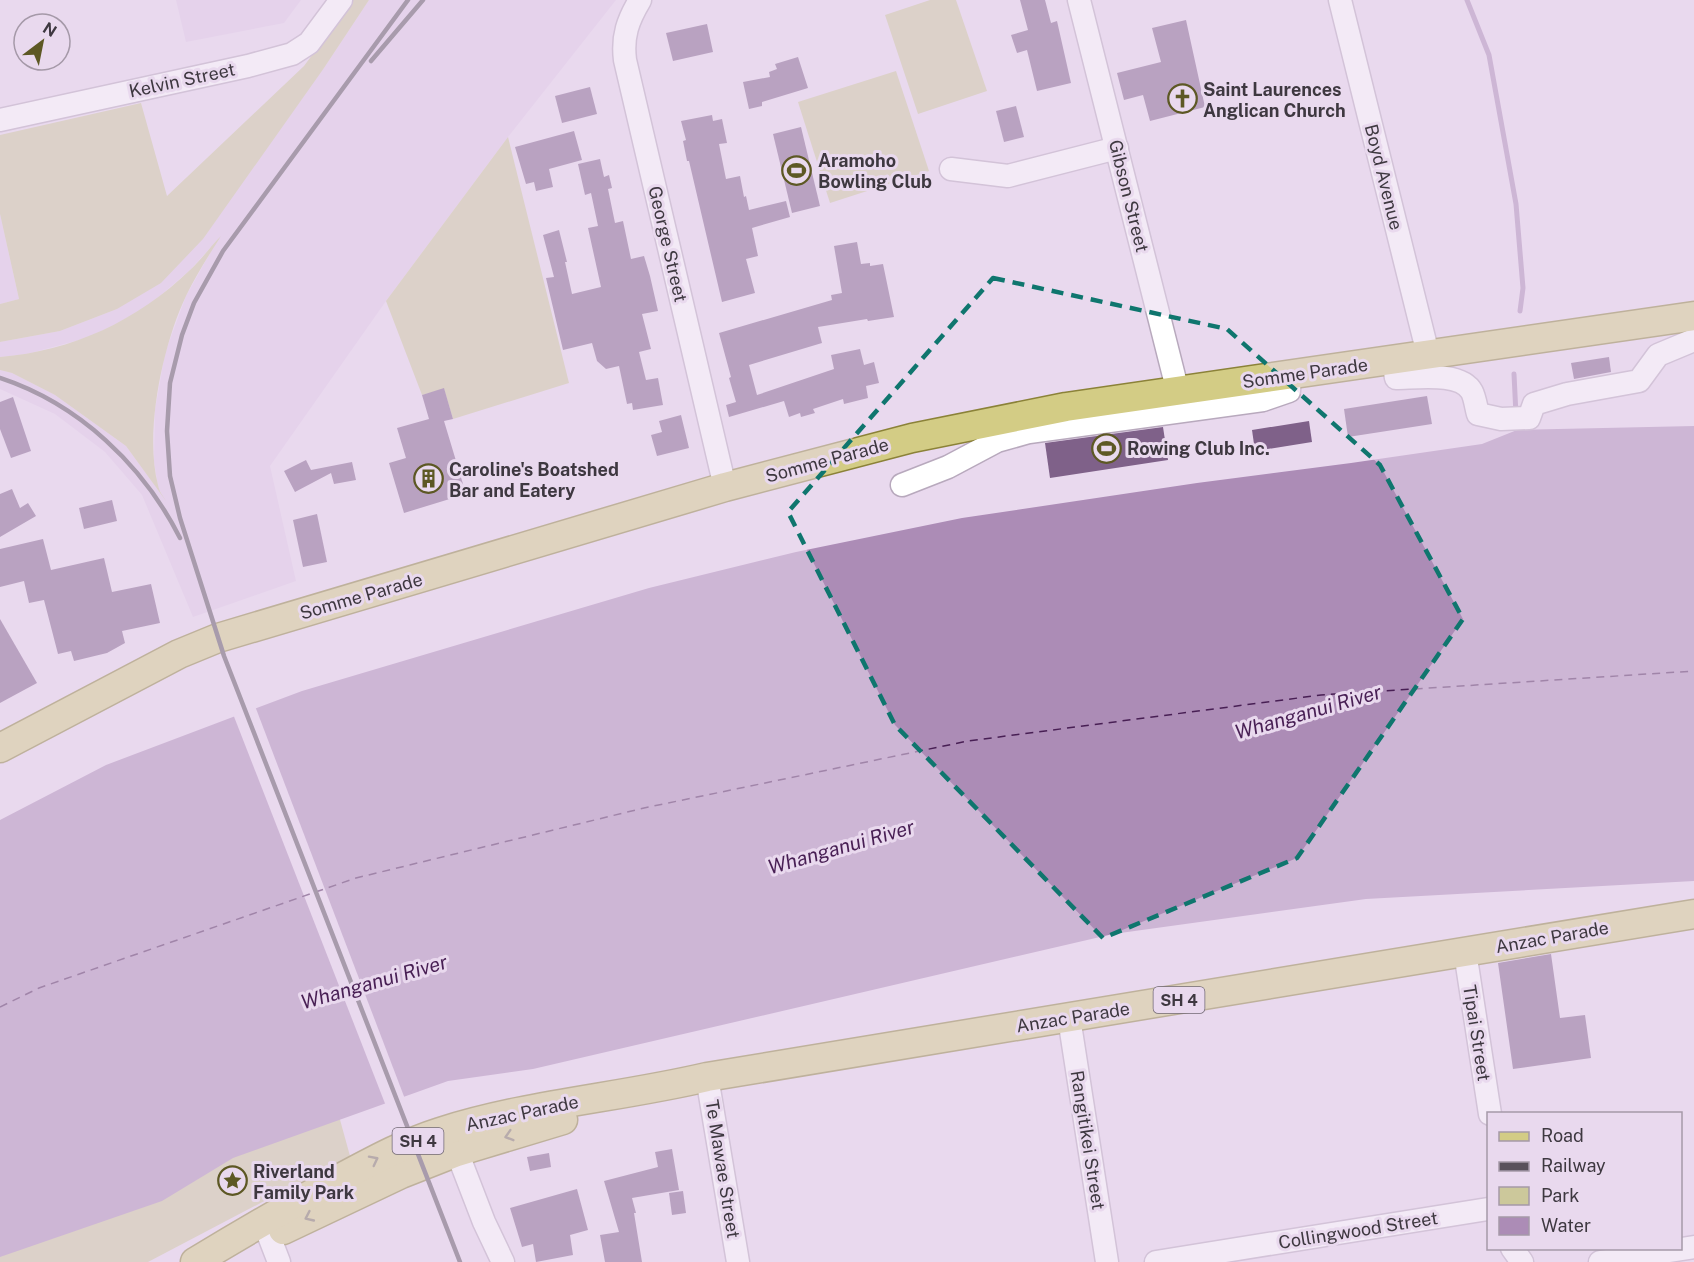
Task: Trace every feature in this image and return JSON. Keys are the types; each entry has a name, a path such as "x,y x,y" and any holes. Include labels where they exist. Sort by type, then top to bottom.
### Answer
{"main road":[{"name":"Somme Parade","path":"0,748 179,654 218,638 725,487 901,441 1066,407 1694,316"},
{"name":"Anzac Parade","path":"200,1262 274,1249 401,1174 457,1152 665,1087 707,1077 1694,914"},
{"name":"Anzac Parade","path":"195,1262 264,1220 378,1158 437,1133 481,1120 537,1108 665,1087"}],"street":[{"name":"Kelvin Street","path":"0,120 292,54 309,43 341,0"},
{"name":"Gibson Street","path":"1079,0 1178,392"},
{"name":"Boyd Avenue","path":"1340,0 1428,354"},
{"name":"George Street","path":"639,1 625,30 623,44 625,60 725,487"},
{"path":"951,169 1008,176 1117,148"},
{"path":"1392,360 1396,378 1454,378 1472,392 1478,414 1501,418 1529,418 1534,405 1545,401 1567,394 1639,381 1658,355 1694,340"},
{"path":"902,485 948,467 997,441 1029,432 1263,400 1289,391 1290,374"},
{"name":"Tipai Street","path":"1465,952 1490,1112"},
{"name":"Rangitikei Street","path":"1069,1018 1107,1262"},
{"name":"Te Mawae Street","path":"707,1077 738,1262"},
{"path":"457,1152 484,1222 503,1262"},
{"name":"Collingwood Street","path":"1156,1262 1487,1209"},
{"path":"1600,1262 1675,1250"}],"highlighted area":[{"path":"993,278 1227,329 1380,465 1463,619 1297,858 1103,938 895,725 788,512"}],"shaded area":[{"path":"176,0 301,0 284,23 186,42"},
{"path":"369,0 616,0 508,137 386,301 270,466 296,581 193,617 142,495 105,452 55,414 0,389 0,370 12,373 55,395 126,446 162,495 158,487 154,461 155,410 165,353 186,296 218,239 190,270 147,307 94,336 27,354 0,357 0,342 60,331 117,309 324,68"},
{"path":"0,214 19,299 0,304"}],"green space":[{"path":"353,0 369,0 324,68 203,239 161,283 117,309 60,331 0,342 0,304 19,299 0,214 0,135 141,103 167,196 304,66"},
{"path":"930,0 956,0 987,91 918,114 885,15"},
{"path":"896,71 929,171 830,203 798,102"},
{"path":"508,137 569,383 453,419 444,389 422,395 386,301"},
{"path":"221,236 186,296 163,363 153,440 158,485 166,501 126,446 55,395 12,373 0,370 0,357 53,348 78,340 126,318 170,288"},
{"name":"Riverland Family Park","path":"339,1116 350,1156 148,1262 0,1262 0,1246"}],"water":[{"name":"Whanganui River","path":"1694,426 1694,881 1366,899 1113,934 533,1069 448,1081 233,1158 162,1201 0,1257 0,820 106,765 302,691 649,588 796,552 962,518 1482,444 1517,430"}],"pier":[{"path":"255,706 405,1099 386,1106 233,714"}],"building":[{"path":"1020,0 1045,0 1051,23 1057,21 1071,83 1037,91 1027,50 1017,53 1011,35 1028,30"},
{"path":"1186,20 1205,107 1150,121 1143,95 1124,100 1117,73 1161,62 1152,28"},
{"path":"707,24 713,52 673,61 666,33"},
{"path":"798,57 808,88 762,102 762,106 749,109 743,82 770,77 769,72 777,69 775,64"},
{"path":"590,87 597,114 562,123 555,96"},
{"path":"1016,106 1024,137 1004,142 996,111"},
{"path":"712,115 713,121 722,119 727,143 719,144 726,179 740,176 749,210 786,201 790,217 752,228 758,256 746,259 755,293 722,302 689,161 687,161 683,141 686,140 681,121"},
{"name":"Aramoho Bowling Club","path":"801,127 820,206 792,213 773,134"},
{"path":"574,131 582,160 549,169 553,187 536,191 534,182 526,184 515,147"},
{"path":"600,159 604,177 609,175 612,188 608,189 615,223 623,221 631,259 644,256 650,276 658,311 642,314 651,349 639,352 646,380 658,378 663,405 633,410 632,403 627,404 619,366 606,369 597,361 592,343 563,350 546,278 554,277 543,235 559,230 572,294 601,287 588,228 598,226 591,193 585,195 578,164"},
{"path":"857,242 861,264 870,263 870,266 883,264 894,317 818,327 822,343 749,365 757,395 834,369 831,355 860,349 864,365 874,362 879,383 866,386 868,398 844,404 843,399 813,409 815,413 801,417 800,413 789,417 784,401 729,417 726,405 736,402 719,333 832,300 831,295 842,293 834,246"},
{"path":"1609,357 1611,372 1574,379 1571,363"},
{"name":"Caroline's Boatshed Bar and Eatery","path":"444,388 453,419 444,421 466,494 404,513 389,463 406,458 397,428 429,419 422,395"},
{"path":"1427,396 1432,424 1348,437 1344,409"},
{"path":"13,397 31,451 11,458 0,429 0,402"},
{"path":"681,415 689,448 657,456 651,435 662,432 659,421"},
{"path":"1309,421 1312,442 1255,451 1252,430"},
{"name":"Rowing Club Inc.","path":"1163,427 1168,460 1050,478 1045,443"},
{"path":"306,460 311,470 352,462 356,480 334,484 331,473 295,492 284,471"},
{"path":"12,489 20,508 28,503 36,516 0,537 0,494"},
{"path":"112,500 117,521 84,529 79,508"},
{"path":"317,514 327,562 303,567 293,520"},
{"path":"43,539 51,570 104,558 112,592 151,584 160,623 122,631 125,643 107,653 74,661 71,651 58,654 44,600 29,603 24,581 0,587 0,549"},
{"path":"0,619 37,683 0,703"},
{"path":"1551,954 1560,1018 1585,1015 1591,1058 1513,1069 1498,963"},
{"path":"672,1149 679,1190 632,1198 642,1262 605,1262 600,1235 619,1232 604,1181 658,1167 655,1152"},
{"path":"549,1153 551,1167 530,1171 527,1157"},
{"path":"577,1189 588,1230 570,1235 573,1255 536,1262 533,1244 522,1247 510,1208"},
{"path":"683,1191 686,1213 672,1215 669,1193"}],"waterway":[{"path":"1467,0 1489,55 1516,204 1523,288 1520,311"},
{"path":"1514,374 1516,415"}],"ferry route":[{"path":"0,1007 39,988 356,878 644,808 968,741 1321,695 1694,671"}],"railway":[{"path":"408,0 223,251 194,303 182,335 170,383 167,431 170,476 180,518 224,656 460,1262"},
{"path":"371,61 423,0"},
{"path":"0,378 29,389 56,404 106,440 147,486 165,511 180,538"}],"place":[{"name":"Saint Laurences Anglican Church","path":"1182,99"},
{"name":"Aramoho Bowling Club","path":"797,170"},
{"name":"Rowing Club Inc.","path":"1106,448"},
{"name":"Caroline's Boatshed Bar and Eatery","path":"428,479"},
{"name":"Riverland Family Park","path":"232,1181"}]}
